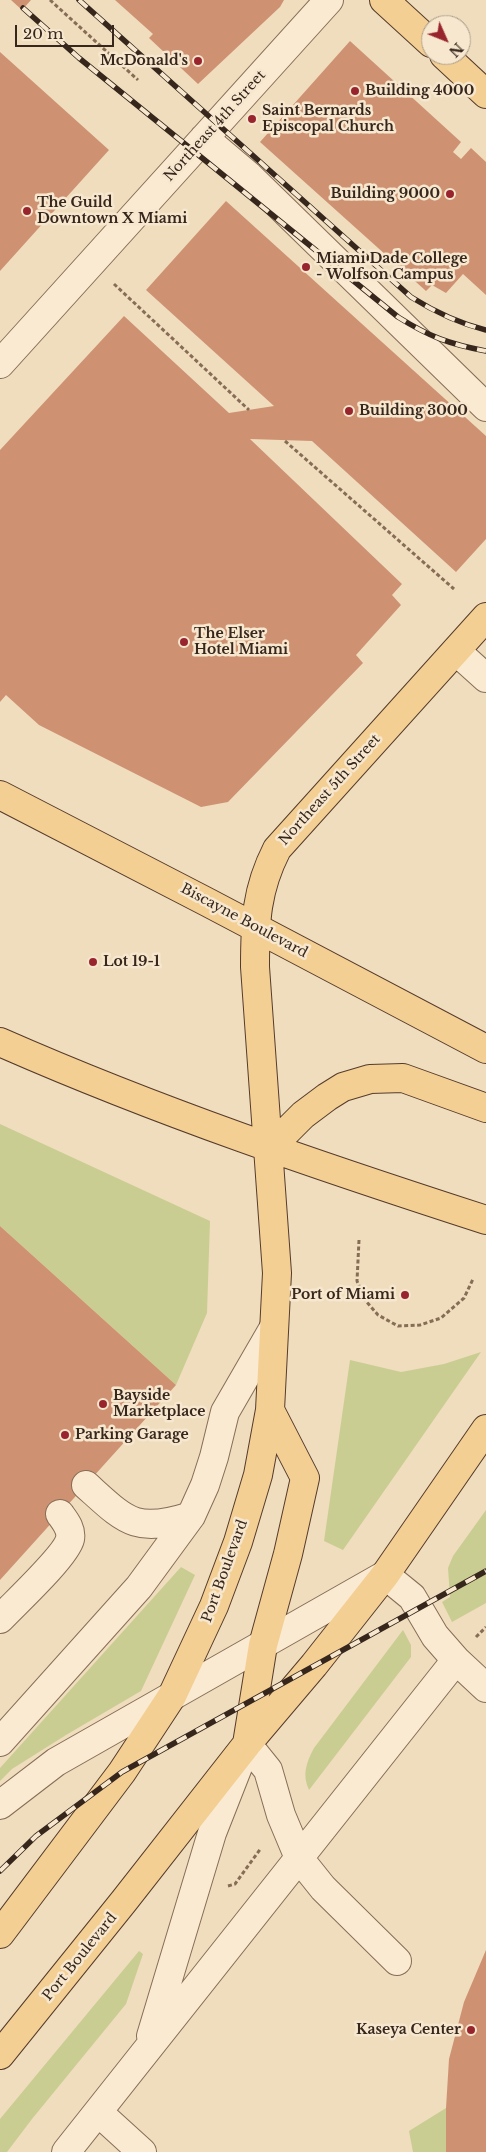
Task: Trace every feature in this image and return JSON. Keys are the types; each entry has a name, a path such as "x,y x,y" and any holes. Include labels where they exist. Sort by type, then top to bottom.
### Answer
{"main road":[{"path":"384,0 421,34"},
{"path":"455,65 486,94"},
{"name":"Northeast 5th Street","path":"269,1149 255,967 255,927 260,889 267,867 278,849 486,617"},
{"name":"Biscayne Boulevard","path":"0,795 486,1049"},
{"path":"0,1042 86,1080 269,1149 486,1220"},
{"path":"269,1149 303,1115 327,1096 343,1087 370,1079 403,1078 486,1108"},
{"name":"Port Boulevard","path":"0,1934 122,1772 172,1696 214,1606 238,1542 258,1475 270,1410 277,1273 269,1149"},
{"path":"247,1744 263,1645 288,1554 305,1478 270,1410"},
{"name":"Port Boulevard","path":"0,2056 247,1744 314,1665 385,1575 486,1429"}],"street":[{"name":"Northeast 4th Street","path":"0,364 329,0"},
{"path":"204,138 249,176 486,407"},
{"path":"456,651 486,678"},
{"path":"0,1742 139,1587 192,1516 211,1466 225,1412 273,1329"},
{"path":"86,1485 117,1513 138,1524 165,1522 192,1516"},
{"path":"0,1619 62,1553 70,1539 69,1527 60,1514"},
{"path":"0,1805 56,1762 385,1575 412,1598 434,1636 486,1688"},
{"path":"66,2152 456,1660"},
{"path":"147,2051 212,1833 247,1744 268,1770 281,1815 299,1858 323,1888 397,1961"},
{"path":"98,2112 142,2152"}],"path":[{"path":"50,0 138,80"},
{"path":"92,263 249,410"},
{"path":"285,440 454,589"},
{"path":"359,1240 357,1281 365,1300 378,1315 398,1326 420,1325 441,1318 464,1298 473,1279"},
{"path":"220,1888 234,1884 266,1842"}],"green space":[{"path":"0,1124 210,1221 207,1313 176,1385 0,1226"},
{"path":"481,1352 343,1550 324,1541 350,1360 401,1372 444,1364"},
{"path":"486,1510 486,1603 452,1622 442,1602 450,1597 448,1568 453,1556"},
{"path":"181,1567 195,1575 141,1691 12,1769 0,1781 0,1768"},
{"path":"403,1630 411,1645 411,1657 309,1790 305,1774 314,1748"},
{"path":"139,1951 143,1954 126,2004 7,2152 0,2152 0,2119"},
{"path":"446,2108 446,2152 413,2152 409,2131"}],"building":[{"path":"11,0 31,0 22,10"},
{"name":"McDonald's","path":"115,0 284,0 280,7 198,84 149,38 153,34"},
{"name":"Building 4000","path":"350,41 461,142 453,152 461,159 471,148 486,162 486,295 463,274 446,293 432,285 426,291 260,142"},
{"name":"The Guild Downtown X Miami","path":"0,52 109,150 0,271"},
{"path":"226,201 486,436 486,539 456,572 312,441 250,439 402,584 392,595 401,605 356,655 363,663 228,802 201,807 39,725 6,695 0,702 0,450 124,316 229,413 274,406 146,290"},
{"name":"Parking Garage","path":"0,1226 176,1385 0,1580"},
{"name":"Kaseya Center","path":"486,1950 486,2152 446,2152 449,2059 464,2002"}],"railway":[{"path":"79,0 411,297 447,316 486,330"},
{"path":"23,8 79,58 398,317 440,339 486,351"},
{"path":"0,1871 36,1836 122,1772 486,1571"}],"place":[{"name":"McDonald's","path":"198,61"},
{"name":"Building 4000","path":"355,91"},
{"name":"Saint Bernards Episcopal Church","path":"252,119"},
{"name":"Building 9000","path":"450,194"},
{"name":"The Guild Downtown X Miami","path":"27,211"},
{"name":"Miami Dade College - Wolfson Campus","path":"306,267"},
{"name":"Building 3000","path":"349,411"},
{"name":"The Elser Hotel Miami","path":"184,642"},
{"name":"Lot 19-1","path":"93,962"},
{"name":"Port of Miami","path":"405,1295"},
{"name":"Bayside Marketplace","path":"103,1404"},
{"name":"Parking Garage","path":"65,1435"},
{"name":"Kaseya Center","path":"471,2030"}]}
